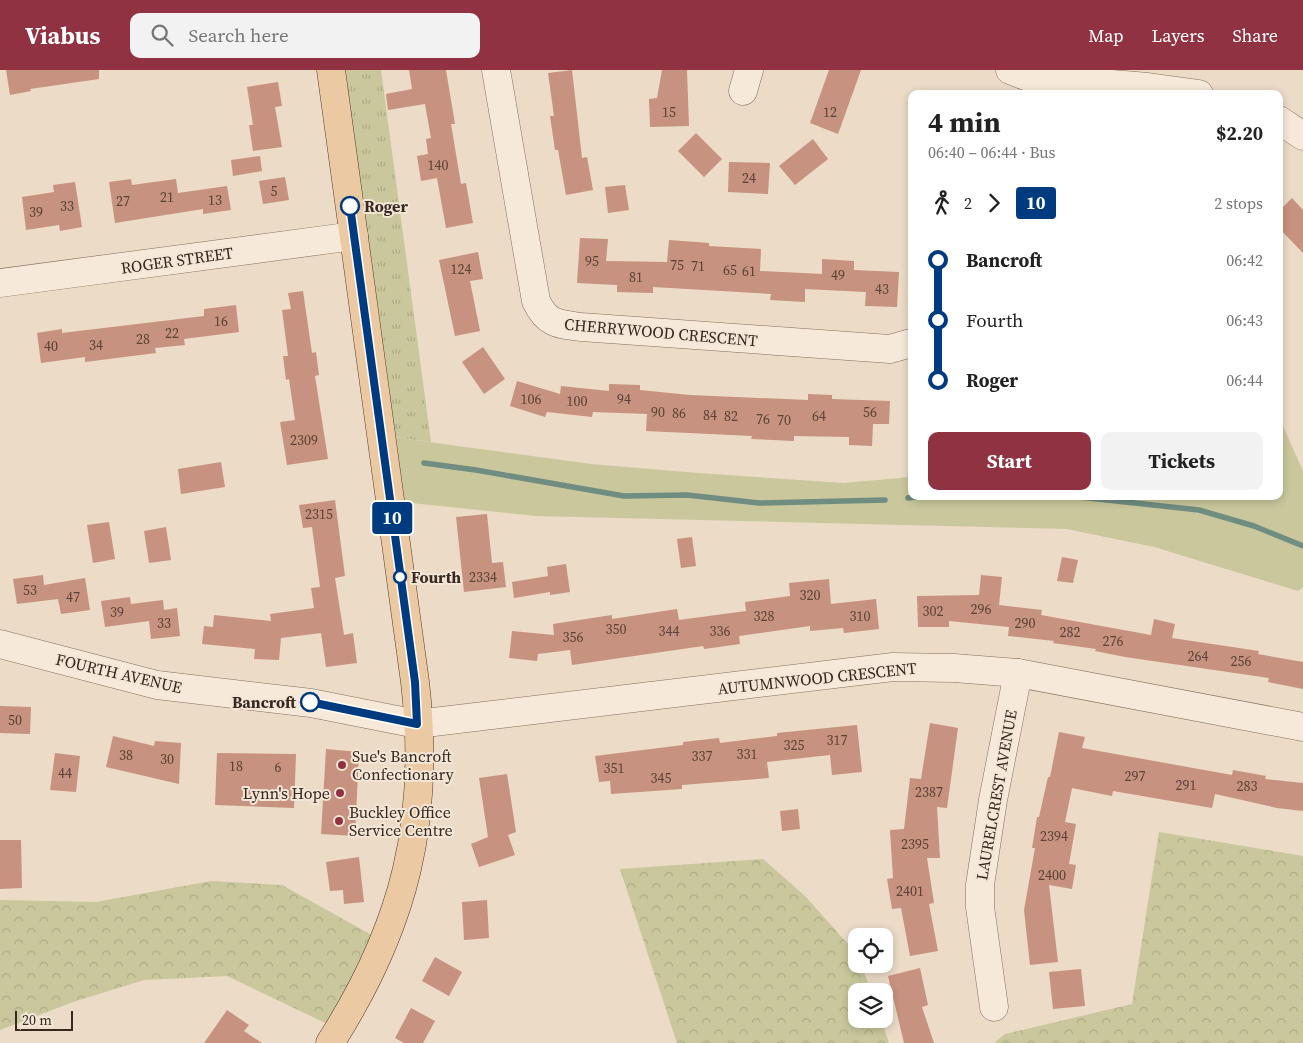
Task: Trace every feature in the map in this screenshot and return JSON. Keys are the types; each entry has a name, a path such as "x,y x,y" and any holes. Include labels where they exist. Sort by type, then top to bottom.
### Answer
{"main road":[{"path":"330,1043 372,973 395,912 412,851 420,782 415,682 331,70"}],"street":[{"name":"CHERRYWOOD CRESCENT","path":"496,70 536,301 543,315 551,321 581,327 890,349 908,344"},
{"path":"1020,80 1140,86 1170,90"},
{"path":"1283,123 1303,136"},
{"name":"ROGER STREET","path":"0,284 354,236"},
{"name":"FOURTH AVENUE","path":"0,644 157,685 310,702 417,724"},
{"name":"AUTUMNWOOD CRESCENT","path":"417,724 893,667 954,668 1018,673 1303,727"},
{"name":"LAURELCREST AVENUE","path":"994,1007 980,908 980,885 993,800 1018,673"}],"green space":[{"path":"333,70 381,70 431,442 384,436"},
{"path":"1283,426 1303,471 1303,587 1298,591 1154,547 1067,529 536,516 392,501 384,436 591,464 844,483 908,477 908,500 1283,500"},
{"path":"1159,832 1303,856 1303,1043 994,1043 1005,1034 1132,1004"},
{"path":"763,859 805,896 848,944 848,973 864,973 868,983 848,983 848,1028 884,1028 889,1043 677,1043 620,869"},
{"path":"211,881 282,885 386,943 340,1030 227,976 144,980 73,1002 0,1030 0,900 96,902"}],"building":[{"path":"6,70 99,70 99,79 30,89 31,91 10,95"},
{"path":"409,70 446,70 455,124 451,124 461,184 466,183 473,223 446,228 437,178 421,181 417,156 428,154 426,139 431,138 425,104 388,110 386,94 412,89"},
{"path":"572,70 582,158 587,157 593,190 566,195 558,150 555,150 550,116 554,116 548,73"},
{"path":"662,70 687,70 689,126 650,127 649,99 657,98"},
{"path":"829,70 861,70 838,134 810,123"},
{"path":"278,82 282,106 275,107 282,147 253,151 249,125 253,125 247,87"},
{"path":"696,133 722,159 704,177 678,151"},
{"path":"813,139 828,159 795,185 779,166"},
{"path":"260,156 262,171 233,176 231,160"},
{"path":"729,162 770,163 768,194 728,192"},
{"path":"285,177 289,200 263,204 259,181"},
{"path":"131,179 132,185 176,179 178,193 227,186 231,210 203,214 203,209 115,223 109,182"},
{"path":"75,182 82,227 60,231 59,225 26,230 22,197 54,192 53,185"},
{"path":"625,185 629,210 608,213 605,187"},
{"path":"1292,198 1303,210 1303,253 1283,232 1283,207"},
{"path":"580,238 608,239 606,261 667,262 669,240 709,243 709,246 761,249 760,271 822,274 822,259 854,261 854,270 899,272 897,307 865,306 866,292 805,289 805,302 770,300 771,294 653,287 653,293 617,292 617,285 577,283"},
{"path":"478,252 483,279 470,281 480,331 455,336 439,260"},
{"path":"303,291 312,353 316,352 319,375 315,376 328,459 287,465 280,422 295,420 289,379 286,380 283,356 288,356 282,310 291,309 288,293"},
{"path":"236,305 239,332 184,339 185,345 155,348 156,353 85,362 85,357 41,363 37,333 62,329 62,333 204,316 204,309"},
{"path":"483,347 505,379 484,394 462,362"},
{"path":"517,381 560,394 561,386 609,391 609,384 640,385 640,390 690,395 808,400 808,394 832,395 832,399 890,401 889,424 873,424 872,446 849,445 849,437 794,436 794,441 751,439 752,436 646,431 647,414 593,412 592,417 547,412 545,417 510,406"},
{"path":"221,462 225,487 181,494 178,469"},
{"path":"335,500 345,576 335,578 344,635 353,633 357,663 326,667 321,633 281,638 279,660 254,659 255,649 202,644 204,626 213,627 214,615 271,621 270,614 314,608 311,588 320,587 312,527 303,528 299,505"},
{"path":"487,514 492,563 503,562 506,587 464,592 456,517"},
{"path":"109,522 115,559 93,563 87,525"},
{"path":"166,527 171,560 149,563 144,531"},
{"path":"692,537 696,566 681,568 677,539"},
{"path":"1062,557 1078,560 1073,583 1057,581"},
{"path":"566,564 570,592 550,595 550,592 514,598 512,582 548,576 547,567"},
{"path":"43,575 44,585 85,578 90,610 61,614 58,599 17,604 13,579"},
{"path":"981,575 1002,577 999,605 1042,610 1041,615 1151,635 1154,619 1175,624 1172,638 1259,651 1258,654 1303,662 1303,689 1268,682 1269,678 1125,657 1095,651 1096,649 1053,643 1054,641 1008,636 1009,627 949,621 949,627 918,627 917,596 979,595"},
{"path":"829,579 831,604 876,599 879,629 844,633 843,628 810,631 810,626 739,636 740,644 704,649 703,646 572,665 570,650 538,654 537,661 509,658 512,631 554,635 553,624 612,615 612,619 677,609 679,620 746,611 745,602 790,596 789,583"},
{"path":"130,597 131,604 163,600 164,610 177,608 180,636 151,639 149,621 105,627 101,601"},
{"path":"0,706 31,707 30,734 0,733"},
{"path":"930,723 958,728 947,808 937,807 940,858 927,858 934,903 929,904 938,951 910,956 901,908 892,909 887,879 893,878 890,830 904,829 910,778 921,779"},
{"path":"857,725 862,772 832,775 830,755 767,762 769,778 682,785 682,789 611,794 610,781 599,782 595,756 683,745 683,742 719,738 720,743 777,736 777,733"},
{"path":"1059,732 1085,737 1082,748 1232,775 1233,770 1266,776 1265,779 1303,783 1303,811 1277,808 1215,794 1212,808 1113,791 1112,796 1072,788 1065,822 1076,824 1069,864 1076,865 1072,889 1049,885 1058,962 1030,965 1024,910 1035,848 1032,848 1037,817 1039,817 1048,777 1050,777"},
{"path":"113,736 154,746 155,741 181,743 179,784 106,767"},
{"path":"326,749 359,752 355,836 321,834"},
{"path":"55,753 80,756 76,792 50,790"},
{"path":"217,753 296,754 294,808 215,805"},
{"path":"507,774 516,832 508,835 515,855 479,867 471,844 488,837 479,778"},
{"path":"798,809 800,829 782,831 780,811"},
{"path":"0,840 21,840 22,888 0,889"},
{"path":"359,857 364,902 344,904 343,890 330,891 326,862"},
{"path":"487,900 489,938 464,940 462,902"},
{"path":"435,957 462,972 449,996 422,981"},
{"path":"920,968 928,1005 922,1007 934,1043 904,1043 893,997 893,983 890,983 888,976"},
{"path":"1081,969 1085,1006 1053,1009 1049,972"},
{"path":"411,1008 435,1021 423,1043 404,1043 395,1038"},
{"path":"227,1010 249,1025 244,1031 262,1043 204,1043"}],"waterway":[{"path":"424,463 476,470 624,496 687,495 759,503 885,500"},
{"path":"1107,500 1199,510 1254,526 1303,546"}],"bus line":[{"name":"10","path":"310,702 417,724 415,682 350,206"}],"place":[{"name":"Roger","path":"350,206"},
{"name":"Fourth","path":"400,577"},
{"name":"Bancroft","path":"310,702"},
{"name":"Sue's Bancroft Confectionary","path":"342,765"},
{"name":"Lynn's Hope","path":"340,793"},
{"name":"Buckley Office Service Centre","path":"339,821"}]}
